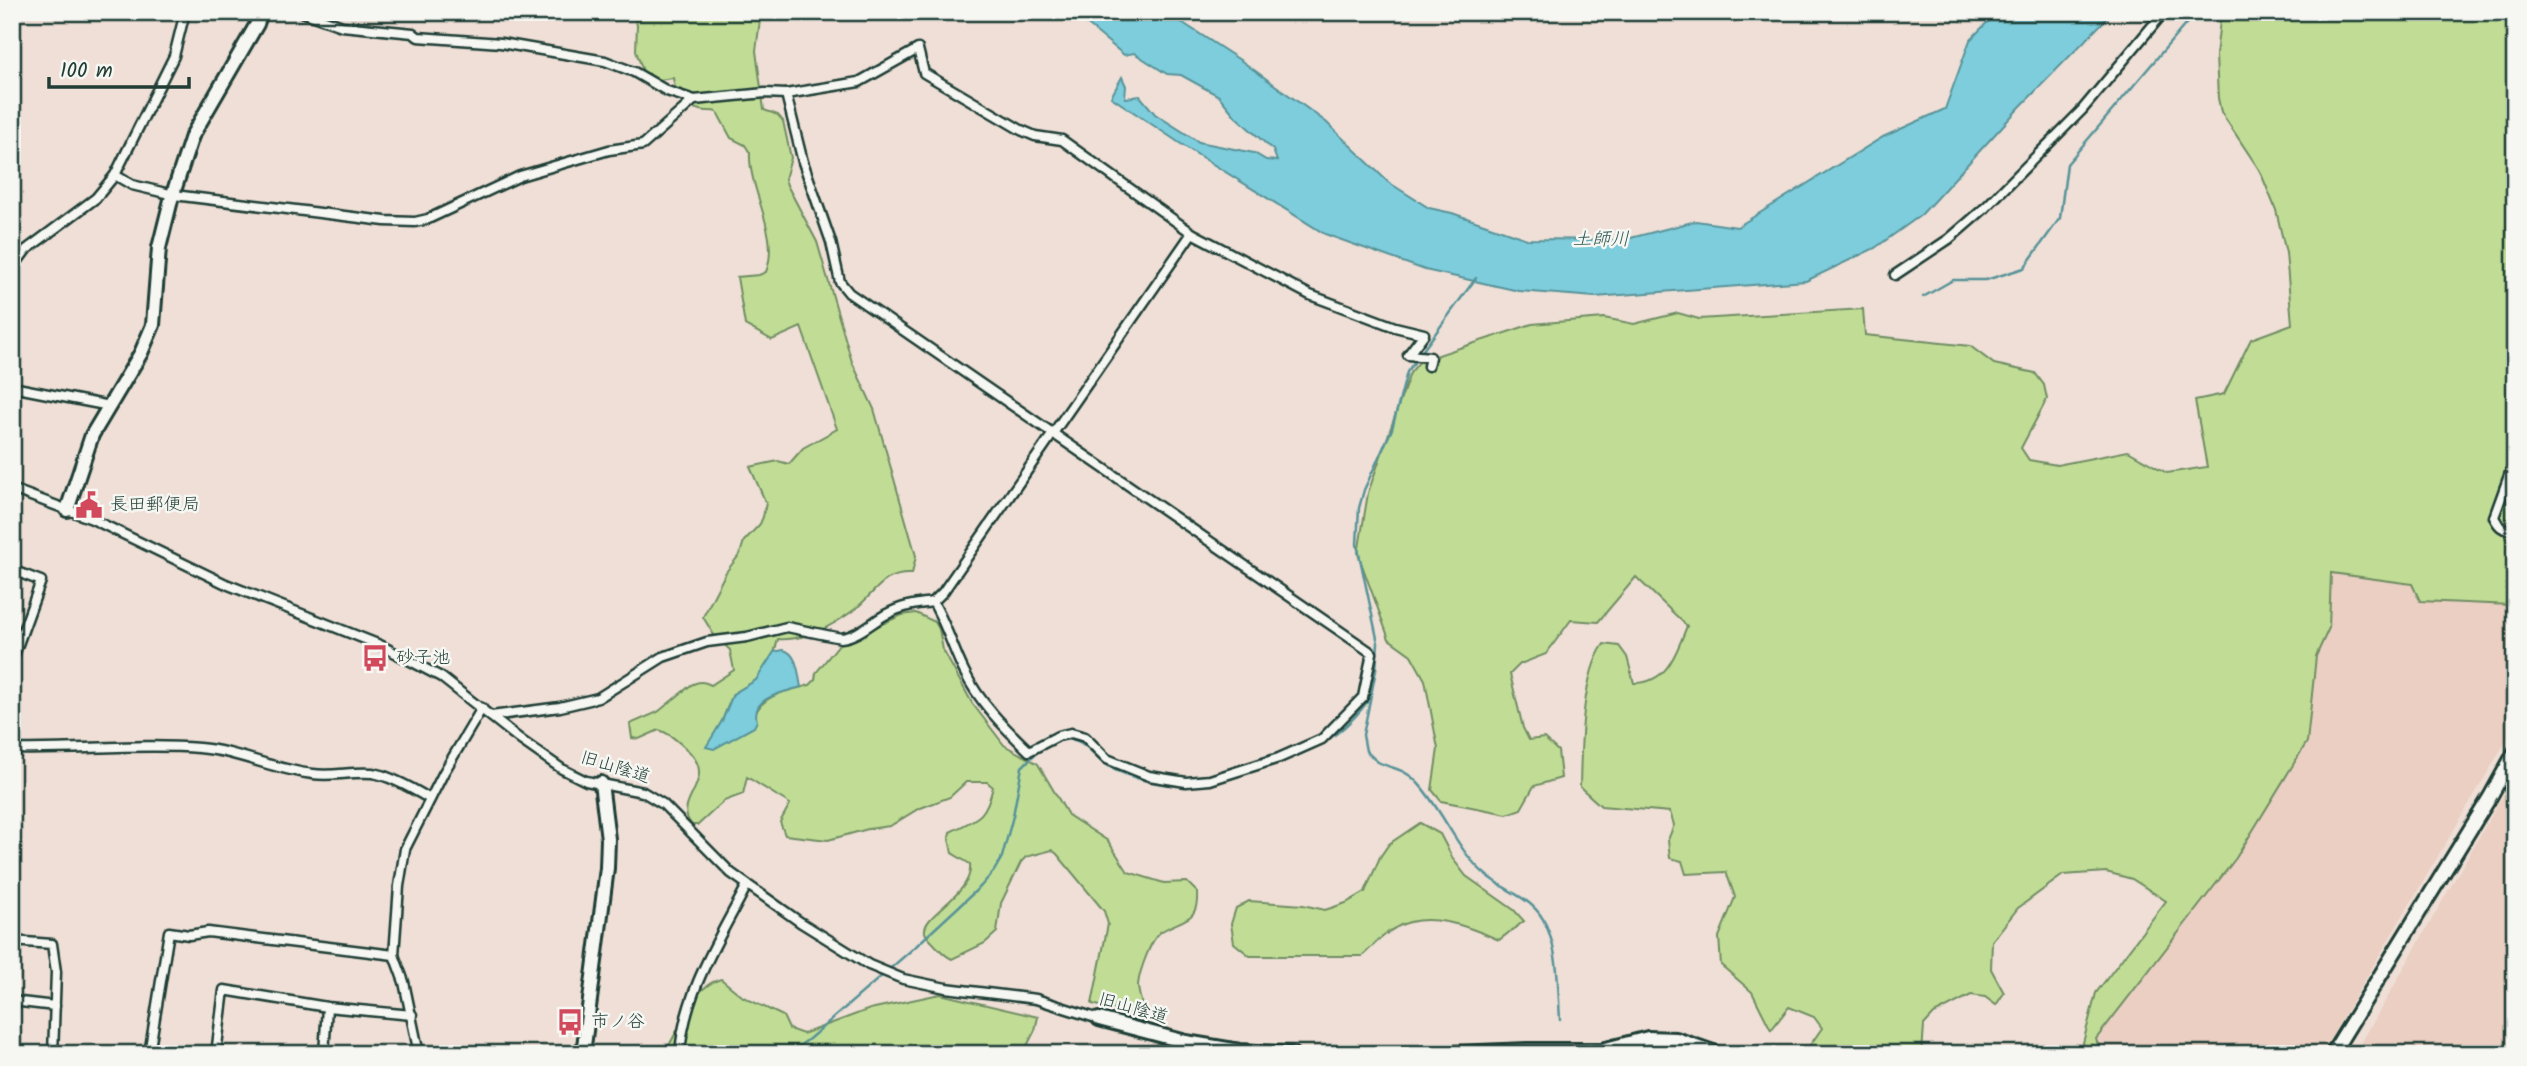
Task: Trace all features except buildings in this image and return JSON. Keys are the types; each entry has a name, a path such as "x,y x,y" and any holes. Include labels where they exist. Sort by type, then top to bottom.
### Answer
{"street":[{"path":"12,269 26,250 96,198 115,175 174,56 185,12"},
{"path":"67,510 92,435 141,353 153,325 159,248 191,136 242,52 261,12"},
{"path":"302,12 342,26 412,33 418,37 501,43 604,61 635,72 667,91 694,100 765,93 786,94 859,82 918,49 923,72 937,82 1021,130 1048,139 1062,140 1192,233 1310,295 1395,327 1424,334 1408,355 1430,356 1428,366"},
{"path":"1895,275 1949,239 1986,207 2082,110 2164,12"},
{"path":"786,94 803,162 831,242 840,282 849,293 1372,653 1363,697 1322,738 1279,758 1210,780 1186,782 1149,776 1107,759 1085,737 1071,733 1058,736 1028,751 991,713 965,673 944,621 933,602"},
{"path":"115,175 132,185 174,195 358,218 415,222 428,219 520,176 609,150 643,145 694,100"},
{"path":"491,716 560,708 598,698 663,657 688,646 747,637 787,626 841,638 850,637 886,614 907,605 933,602 943,592 1192,233"},
{"path":"12,387 110,406"},
{"path":"2515,459 2494,517 2499,526 2507,531 2515,529"},
{"name":"旧山陰道","path":"12,489 92,519 226,583 380,645 442,677 522,741 562,769 586,781 643,792 663,804 747,885 869,965 903,979 946,988 1036,999 1213,1050 1293,1054"},
{"path":"12,570 41,581 12,661"},
{"path":"419,1054 404,982 394,955 399,886 405,849 429,799 482,708"},
{"path":"12,748 200,748 282,770 316,775 373,773 415,790 429,799"},
{"path":"2332,1054 2490,797 2515,751"},
{"path":"583,1054 607,868 608,839 601,783"},
{"path":"680,1054 686,1018 696,985 747,885"},
{"path":"149,1054 169,932 189,935 208,932 394,955"},
{"path":"12,941 52,944 56,972 53,1054"},
{"path":"222,1054 216,1053 225,990 327,1007 412,1015"},
{"path":"12,1001 55,1006"},
{"path":"324,1054 327,1007"},
{"path":"1433,1054 1601,1050 1648,1038 1676,1039 1714,1053"}],"shaded area":[{"path":"2331,572 2412,584 2512,605 2515,602 2515,726 2321,1054 2101,1054 2096,1039 2236,858 2307,742 2316,656 2329,627"},
{"path":"2515,774 2515,1054 2355,1054"}],"green space":[{"path":"632,12 761,12 756,51 764,110 778,115 783,121 791,158 785,179 817,242 852,362 874,409 916,556 912,574 902,574 886,580 837,622 799,638 778,639 773,657 756,680 733,694 707,747 755,715 771,697 810,685 840,643 902,615 916,613 935,622 943,650 972,703 1004,745 1038,764 1068,815 1108,841 1128,872 1164,883 1187,882 1197,892 1197,902 1192,915 1162,931 1146,956 1138,985 1146,1017 1092,1004 1108,924 1104,911 1052,850 1026,857 1021,862 1001,903 997,932 985,943 952,959 927,936 926,925 957,894 969,875 970,864 952,853 950,832 974,820 983,812 993,787 987,782 966,782 950,797 918,809 890,826 828,840 785,835 780,822 790,804 747,777 743,794 724,801 698,825 692,825 687,816 687,807 698,779 699,769 695,758 675,739 659,730 639,739 632,738 630,724 658,712 691,685 701,682 711,685 734,670 730,650 714,635 703,617 726,572 740,554 744,541 763,517 766,503 750,467 778,461 789,464 803,448 837,429 801,327 772,340 745,325 737,277 766,272 770,258 770,243 754,182 750,153 745,145 731,138 717,112 700,110 684,103 678,95 673,78 652,81 645,77 636,51 637,25"},
{"path":"2221,12 2515,12 2515,602 2512,605 2420,601 2412,584 2331,573 2329,628 2316,656 2307,742 2236,858 2096,1039 2101,1054 2082,1054 2096,993 2166,901 2132,879 2106,872 2063,875 2018,908 1992,941 1991,969 2004,993 1996,1005 1985,997 1971,995 1934,1014 1924,1025 1922,1054 1804,1054 1822,1028 1814,1017 1789,1007 1771,1030 1752,992 1721,965 1719,937 1735,897 1726,872 1686,874 1682,861 1670,858 1668,840 1674,825 1670,812 1601,806 1580,787 1587,693 1596,658 1604,644 1619,646 1627,657 1634,683 1646,682 1655,678 1669,665 1687,626 1636,577 1598,622 1571,620 1546,654 1520,664 1510,674 1523,728 1529,740 1544,738 1558,751 1561,778 1534,786 1521,809 1507,814 1441,801 1432,790 1438,749 1425,680 1411,655 1389,639 1358,554 1368,493 1410,373 1420,361 1532,324 1604,318 1634,324 1678,313 1699,319 1863,309 1865,335 1970,346 1994,364 2035,373 2044,385 2047,399 2021,448 2029,460 2057,465 2128,451 2167,473 2207,467 2195,400 2224,394 2251,339 2292,324 2286,253 2276,210 2260,171 2221,112 2216,55"},
{"path":"1420,823 1440,834 1453,859 1466,876 1514,910 1524,921 1499,940 1461,925 1420,920 1395,928 1362,956 1250,956 1234,943 1231,924 1236,908 1249,901 1303,905 1325,910 1346,903 1365,892 1380,857 1389,844"},
{"path":"721,979 743,997 783,1016 789,1029 803,1034 870,1009 940,994 1038,1017 1035,1030 1023,1054 663,1054 693,1000 710,984"}],"water":[{"name":"土師川","path":"1072,12 1166,12 1243,62 1326,122 1388,182 1429,208 1452,213 1527,239 1623,240 1696,221 1737,227 1883,137 1945,109 1970,40 1997,12 2113,12 2019,108 1921,215 1875,248 1806,281 1595,297 1519,291 1425,270 1325,234 1111,97 1122,77 1126,86 1125,98 1140,96 1155,114 1199,142 1254,153 1266,160 1277,161 1273,150 1236,117 1219,96 1181,75 1167,74 1134,53 1124,55"},
{"path":"783,650 792,655 801,687 764,701 756,713 757,721 754,727 714,749 706,747 722,721 733,694 756,680 774,652"}],"waterway":[{"path":"1923,297 1953,280 1986,280 2024,268 2060,218 2067,164 2196,12"},
{"path":"1476,278 1407,372 1392,429 1364,490 1359,508 1357,544 1378,643 1376,670 1363,735 1366,751 1375,760 1402,771 1426,792 1475,865 1535,908 1541,916 1556,960 1560,1020"},
{"path":"1192,785 1231,778 1303,753 1331,738 1367,702"},
{"path":"1052,743 1063,740 1079,742 1104,763 1120,772 1147,781 1185,786"},
{"path":"792,1054 915,947 994,871 1002,857 1022,767 1040,749"}],"place":[{"name":"長田郵便局","path":"89,505"},
{"name":"砂子池","path":"375,658"},
{"name":"市ノ谷","path":"570,1022"}]}
